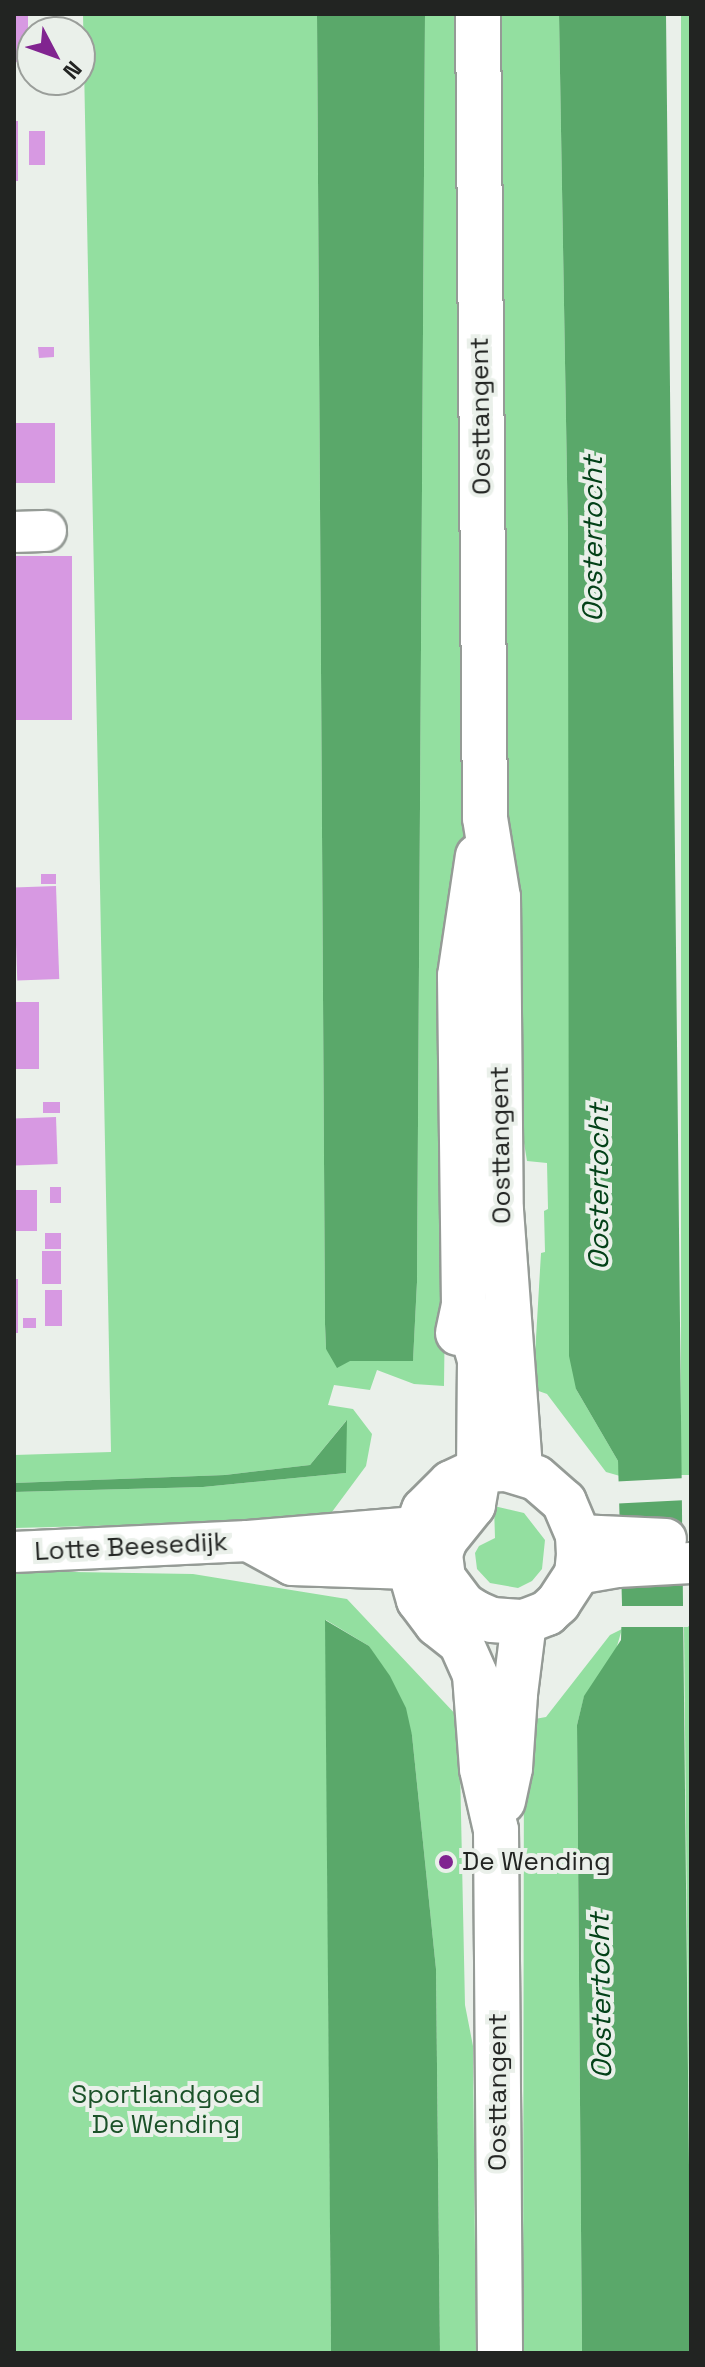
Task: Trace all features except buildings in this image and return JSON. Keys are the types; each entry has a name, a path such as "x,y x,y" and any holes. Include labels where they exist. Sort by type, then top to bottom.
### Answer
{"main road":[{"name":"Oosttangent","path":"478,14 485,818 498,897 501,1210 484,1475"},
{"name":"Oosttangent","path":"484,1475 453,1365 464,1305 460,976 485,818"},
{"path":"426,1574 440,1554 445,1540 473,1505 484,1475"},
{"path":"484,1475 536,1478 558,1495 597,1554 558,1603 547,1613 524,1622 492,1620 476,1613 426,1574 415,1527 435,1496 484,1475"},
{"name":"Oosttangent","path":"426,1574 419,1600 437,1624 461,1643 475,1675 482,1769 496,1830 500,2353"},
{"name":"Oosttangent","path":"496,1830 510,1768 524,1622"}],"street":[{"name":"Lotte Beesedijk","path":"14,1552 248,1541 415,1527"},
{"name":"Lotte Beesedijk","path":"248,1541 292,1565 426,1574"},
{"path":"597,1554 687,1553"}],"green space":[{"path":"317,14 325,1324 326,1349 350,1361 413,1360 417,1282 425,14 458,14 467,862 449,984 444,1386 414,1384 377,1370 370,1390 334,1385 328,1405 353,1409 372,1434 366,1466 326,1520 14,1528 14,1492 203,1487 346,1473 346,1421 310,1465 225,1475 14,1483 14,1455 111,1452 85,96 96,96 96,16 83,16"},
{"path":"500,14 559,14 568,536 576,1389 618,1461 620,1476 606,1472 547,1394 533,1389 541,1253 545,1252 544,1211 548,1209 547,1163 527,1161 509,1052"},
{"path":"681,14 691,14 691,1475 681,1475"},
{"path":"494,1506 524,1513 545,1540 542,1569 532,1581 518,1588 490,1583 477,1569 475,1553 479,1546 495,1538"},
{"name":"Sportlandgoed De Wending","path":"14,1571 193,1574 347,1599 459,1718 465,2005 473,2046 476,2353 440,2353 436,1969 412,1735 369,1646 326,1620 331,2353 14,2353"},
{"path":"691,1626 691,2319 684,1627"},
{"path":"622,1629 615,1653 584,1697 577,1725 582,2353 523,2353 524,1721 546,1717 610,1635"}],"water":[{"path":"317,14 425,14 417,1282 413,1361 350,1361 337,1368 326,1349 325,1324"},
{"name":"Oostertocht","path":"559,14 666,14 691,2353 582,2353 577,1725 584,1696 621,1640 622,1604 618,1461 576,1389 569,1356 568,536"},
{"path":"347,1420 346,1473 203,1487 14,1492 14,1483 225,1475 310,1465"},
{"path":"325,1620 369,1646 390,1676 406,1708 412,1735 436,1969 440,2353 331,2353"}],"pier":[{"path":"686,1478 687,1500 618,1504 617,1482"},
{"path":"618,1606 688,1606 688,1627 618,1627"}],"place":[{"name":"De Wending","path":"446,1862"}]}
